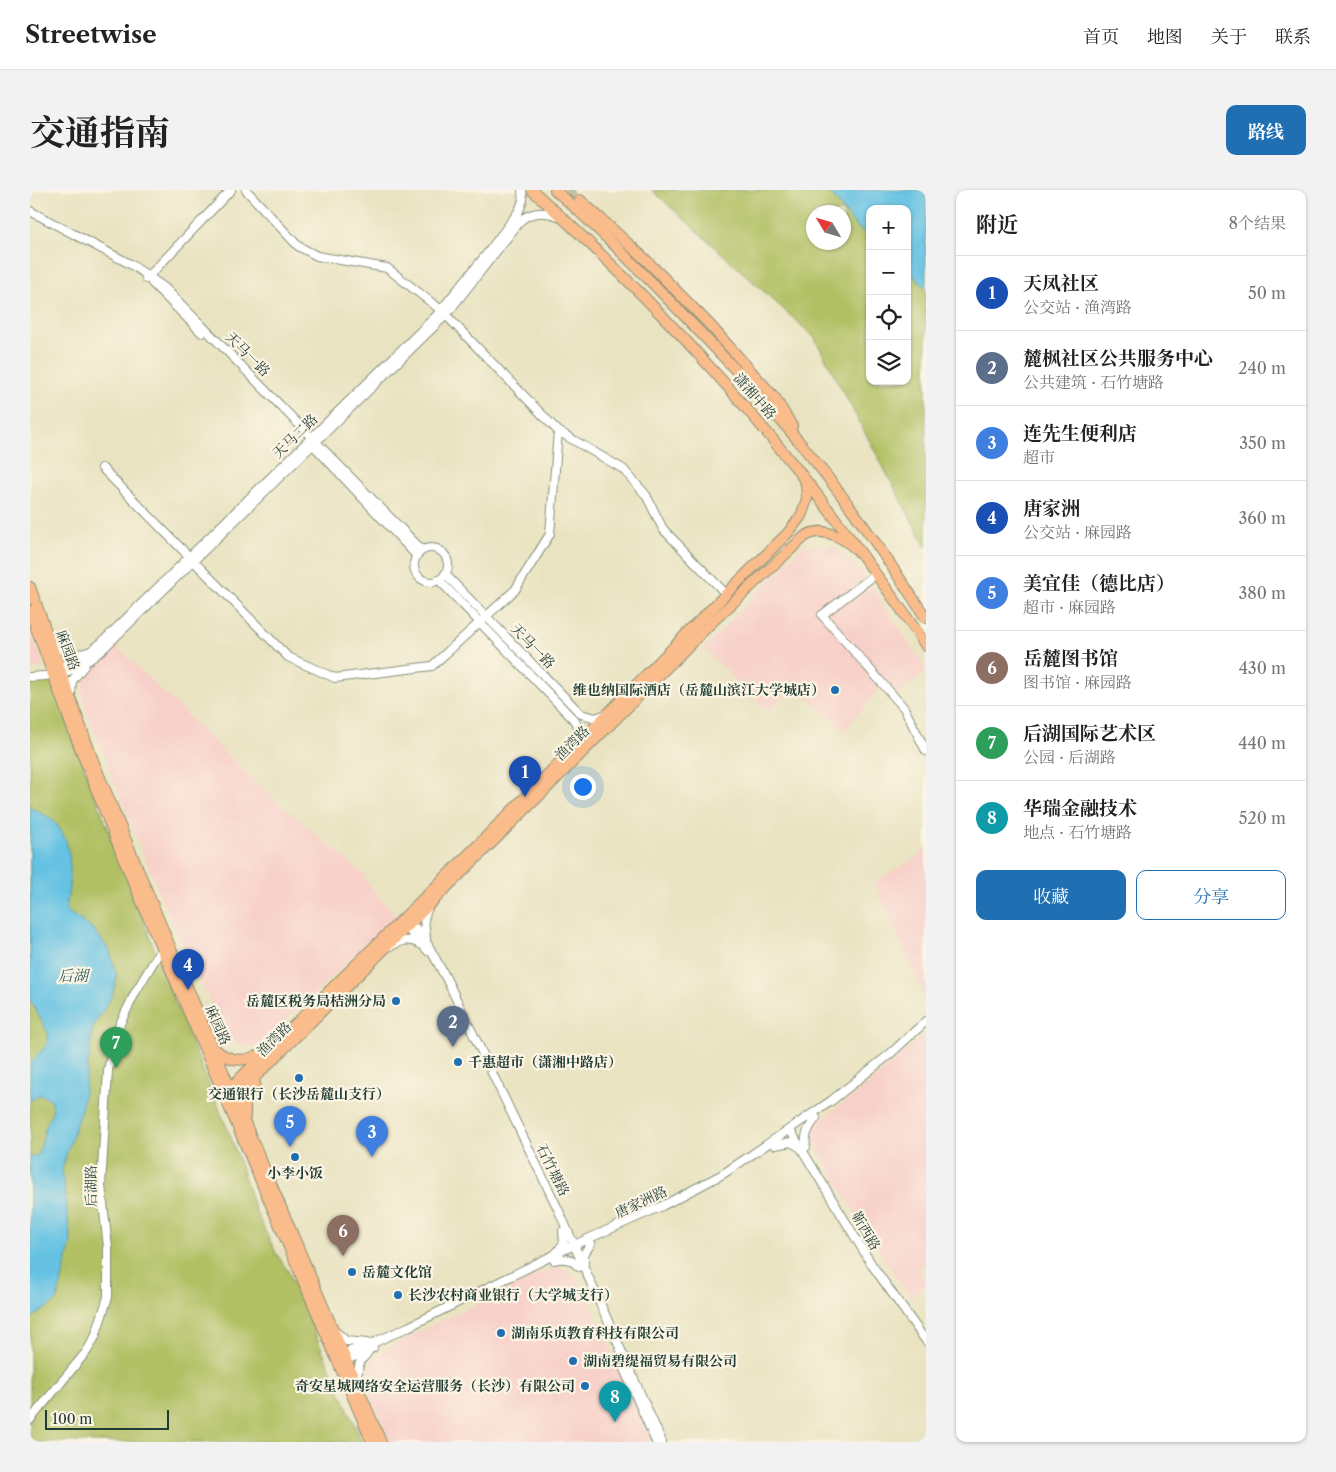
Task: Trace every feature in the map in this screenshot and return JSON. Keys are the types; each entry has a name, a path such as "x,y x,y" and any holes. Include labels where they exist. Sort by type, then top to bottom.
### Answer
{"main road":[{"name":"潇湘中路","path":"532,190 641,294 713,369 800,471 926,646"},
{"name":"潇湘中路","path":"555,190 635,266 713,345 805,448 893,567 926,618"},
{"path":"580,200 645,259 709,324 775,398 805,448"},
{"name":"渔湾路","path":"230,1096 275,1045 406,922 610,711 788,533 801,516 805,506 807,491 800,471"},
{"name":"渔湾路","path":"230,1096 270,1063 383,951 406,922 433,901 712,622 804,537 816,532 831,534 849,543 863,556"},
{"name":"麻园路","path":"30,587 48,637 56,671 71,698 164,945 341,1358 372,1442"},
{"name":"麻园路","path":"30,611 56,671 124,860 211,1044 230,1096 247,1125 332,1328 341,1358 356,1382 381,1442"},
{"path":"211,1044 224,1056 238,1060 254,1057 275,1045"},
{"path":"247,1125 245,1110 248,1094 270,1063"}],"street":[{"path":"147,277 231,190"},
{"path":"246,190 298,246 317,256 387,268 443,313 558,431 623,469 646,495 663,529 726,594"},
{"name":"天马二路","path":"56,671 77,661 92,650 191,559 443,313 519,211 523,200 522,190"},
{"name":"天马一路","path":"30,211 124,260 147,277"},
{"path":"443,313 527,215 543,212 561,217"},
{"name":"天马一路","path":"30,216 116,260 165,288 419,552"},
{"path":"102,468 288,657 335,678 432,666 515,590 550,534 558,431"},
{"path":"431,547 442,551 448,560 445,574 439,580 428,582 418,576 413,566 419,552 431,547"},
{"path":"71,698 70,688 72,681 90,660 191,559"},
{"name":"天马一路","path":"445,574 581,714 596,718 610,711"},
{"path":"876,574 822,615 904,708 926,751"},
{"name":"天马一路","path":"439,580 575,721 580,732 574,748"},
{"path":"48,637 65,652 83,654 92,650"},
{"path":"30,677 80,667 90,660"},
{"path":"428,948 424,934 424,918 433,901"},
{"name":"石竹塘路","path":"406,922 428,948 444,980 582,1266 657,1441"},
{"path":"383,951 395,943 405,940 416,942 428,948"},
{"name":"后湖路","path":"30,1420 87,1351 95,1337 108,1297 108,1247 101,1186 108,1071 115,1034 135,993 164,945"},
{"name":"唐家洲路","path":"589,1241 648,1219 726,1178 775,1145 863,1077 926,1021"},
{"name":"唐家洲路","path":"341,1358 372,1346 684,1196 723,1174 816,1118 872,1074 926,1027"},
{"path":"775,1145 791,1142 804,1148 806,1134 816,1118"},
{"name":"靳西路","path":"793,1131 865,1246 926,1334"},
{"name":"靳西路","path":"804,1148 872,1265 926,1342"},
{"path":"565,1231 574,1237 589,1241 582,1266 566,1258 553,1258 564,1243 565,1231"},
{"path":"332,1328 346,1340 372,1346 360,1362 356,1382"}],"shaded area":[{"path":"801,547 833,547 864,575 926,669 926,671 891,699 882,685 845,730 818,706 791,687 769,712 704,649"},
{"path":"30,631 44,667 30,669"},
{"path":"116,646 262,789 366,876 364,879 397,918 259,1044 252,1047 245,1047 234,1042 226,1032 193,967 160,895 88,716 83,699 83,681 94,663"},
{"path":"926,848 926,998 874,882 918,857"},
{"path":"926,1032 926,1261 917,1269 926,1281 926,1285 910,1298 859,1220 813,1141 811,1134 815,1125 820,1120 869,1084"},
{"path":"556,1267 566,1269 577,1278 651,1435 652,1442 389,1442 367,1387 367,1375 370,1364 375,1356 394,1344"}],"green space":[{"path":"652,190 828,190 840,205 806,205 806,250 851,250 851,220 866,234 866,385 911,385 911,274 926,288 926,547 814,337"},
{"path":"30,680 51,681 172,995 232,1140 255,1210 276,1253 288,1271 362,1442 30,1442"}],"water":[{"path":"828,190 926,190 926,288 911,274 911,205 866,205 866,234 851,220 851,205 840,205"},
{"name":"后湖","path":"30,807 51,819 65,838 70,862 66,910 94,930 110,951 117,977 112,996 93,1027 82,1106 62,1169 71,1242 57,1301 30,1319 30,1156 37,1156 53,1105 47,1097 39,1095 30,1101 30,1064 47,1044 48,1033 30,999"}],"tunnel":[{"path":"567,190 580,200"}],"place":[{"name":"维也纳国际酒店（岳麓山滨江大学城店）","path":"835,690"},
{"name":"天凤社区","path":"525,797"},
{"name":"唐家洲","path":"188,990"},
{"name":"岳麓区税务局桔洲分局","path":"396,1001"},
{"name":"麓枫社区公共服务中心","path":"453,1047"},
{"name":"千惠超市（潇湘中路店）","path":"458,1062"},
{"name":"后湖国际艺术区","path":"116,1068"},
{"name":"交通银行（长沙岳麓山支行）","path":"299,1078"},
{"name":"美宜佳（德比店）","path":"290,1147"},
{"name":"小李小饭","path":"295,1157"},
{"name":"连先生便利店","path":"372,1157"},
{"name":"岳麓图书馆","path":"343,1256"},
{"name":"岳麓文化馆","path":"352,1272"},
{"name":"长沙农村商业银行（大学城支行）","path":"398,1295"},
{"name":"湖南乐贞教育科技有限公司","path":"501,1333"},
{"name":"湖南碧缇福贸易有限公司","path":"573,1361"},
{"name":"奇安星城网络安全运营服务（长沙）有限公司","path":"585,1386"},
{"name":"华瑞金融技术","path":"615,1422"}]}
